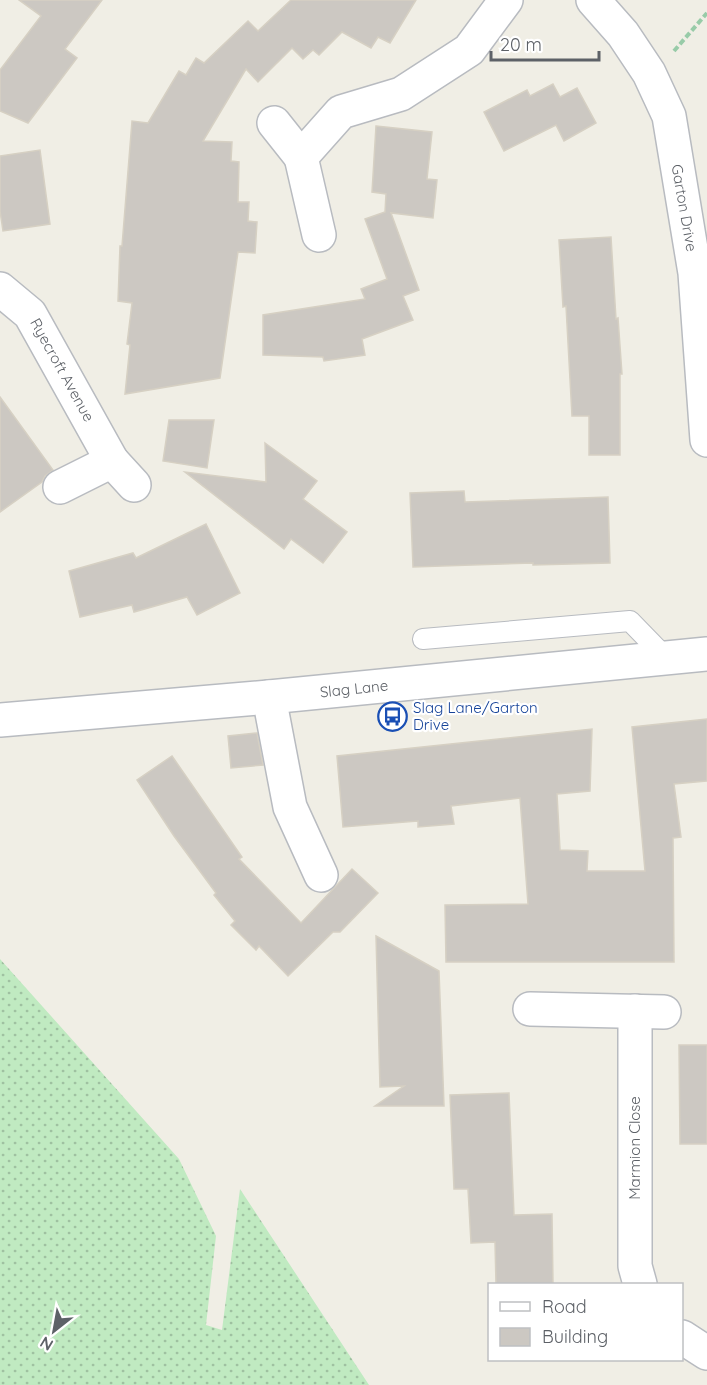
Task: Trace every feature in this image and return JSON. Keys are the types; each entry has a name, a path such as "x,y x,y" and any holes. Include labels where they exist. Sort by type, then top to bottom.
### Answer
{"street":[{"path":"301,157 341,112 401,94 469,50 506,0"},
{"name":"Garton Drive","path":"593,0 623,34 649,73 669,116 701,272 707,440"},
{"path":"273,123 301,157 320,235"},
{"name":"Ryecroft Avenue","path":"0,289 30,314 112,461 134,485"},
{"path":"60,487 112,461"},
{"name":"Slag Lane","path":"0,720 269,697 707,654"},
{"path":"269,697 290,807 321,875"},
{"name":"Marmion Close","path":"530,1010 649,1012 635,1266 640,1283"},
{"path":"683,1338 707,1353"}],"lane":[{"path":"423,639 630,621 666,658"}],"path":[{"path":"649,73 680,46 707,13"}],"green space":[{"path":"0,959 179,1159 216,1236 206,1325 222,1330 240,1189 369,1385 0,1385"}],"building":[{"path":"19,0 102,0 65,49 77,58 28,123 0,111 0,70 41,16"},
{"path":"291,0 416,0 390,43 378,37 371,48 342,32 319,55 313,50 303,59 292,48 258,82 246,69 203,141 232,142 231,161 239,162 238,202 249,202 248,221 257,222 255,253 238,252 220,378 125,394 130,345 127,344 132,303 118,301 120,246 122,246 132,121 148,123 179,71 186,75 196,58 204,63 248,21 258,31"},
{"path":"553,84 560,97 577,88 596,123 564,141 556,125 504,151 484,112 527,90 530,96"},
{"path":"376,126 432,132 427,179 437,180 433,218 391,213 419,290 403,296 413,320 362,339 365,355 324,361 323,357 263,355 263,315 365,299 361,289 387,279 365,219 385,212 386,194 372,192"},
{"path":"40,150 50,224 3,231 0,211 0,156"},
{"path":"611,237 622,374 620,374 620,455 589,455 589,416 572,416 566,306 563,307 559,240"},
{"path":"0,397 53,470 45,476 42,482 0,512"},
{"path":"169,420 214,420 207,468 163,461"},
{"path":"265,443 317,481 303,499 347,532 323,563 291,539 284,549 185,472 266,482"},
{"path":"464,491 465,502 608,497 610,563 413,567 410,493"},
{"path":"206,524 240,593 197,615 187,597 134,612 132,605 80,617 69,571 133,553 136,558"},
{"path":"707,719 707,781 674,784 681,837 673,838 674,962 446,962 445,905 528,904 520,798 451,806 454,824 418,827 418,821 343,827 337,756 592,729 590,791 557,794 560,850 588,851 587,871 645,871 632,727"},
{"path":"257,733 263,765 231,768 228,736"},
{"path":"172,756 242,857 239,859 301,923 352,869 378,893 340,932 333,932 288,976 259,946 256,950 231,925 235,921 214,895 216,893 137,780"},
{"path":"376,936 439,971 444,1106 375,1106 404,1086 380,1087"},
{"path":"679,1045 707,1045 707,1144 680,1144"},
{"path":"509,1093 514,1215 552,1214 553,1283 496,1283 495,1242 471,1243 468,1189 454,1189 450,1095"}],"place":[{"name":"Slag Lane/Garton Drive","path":"392,717"}]}
